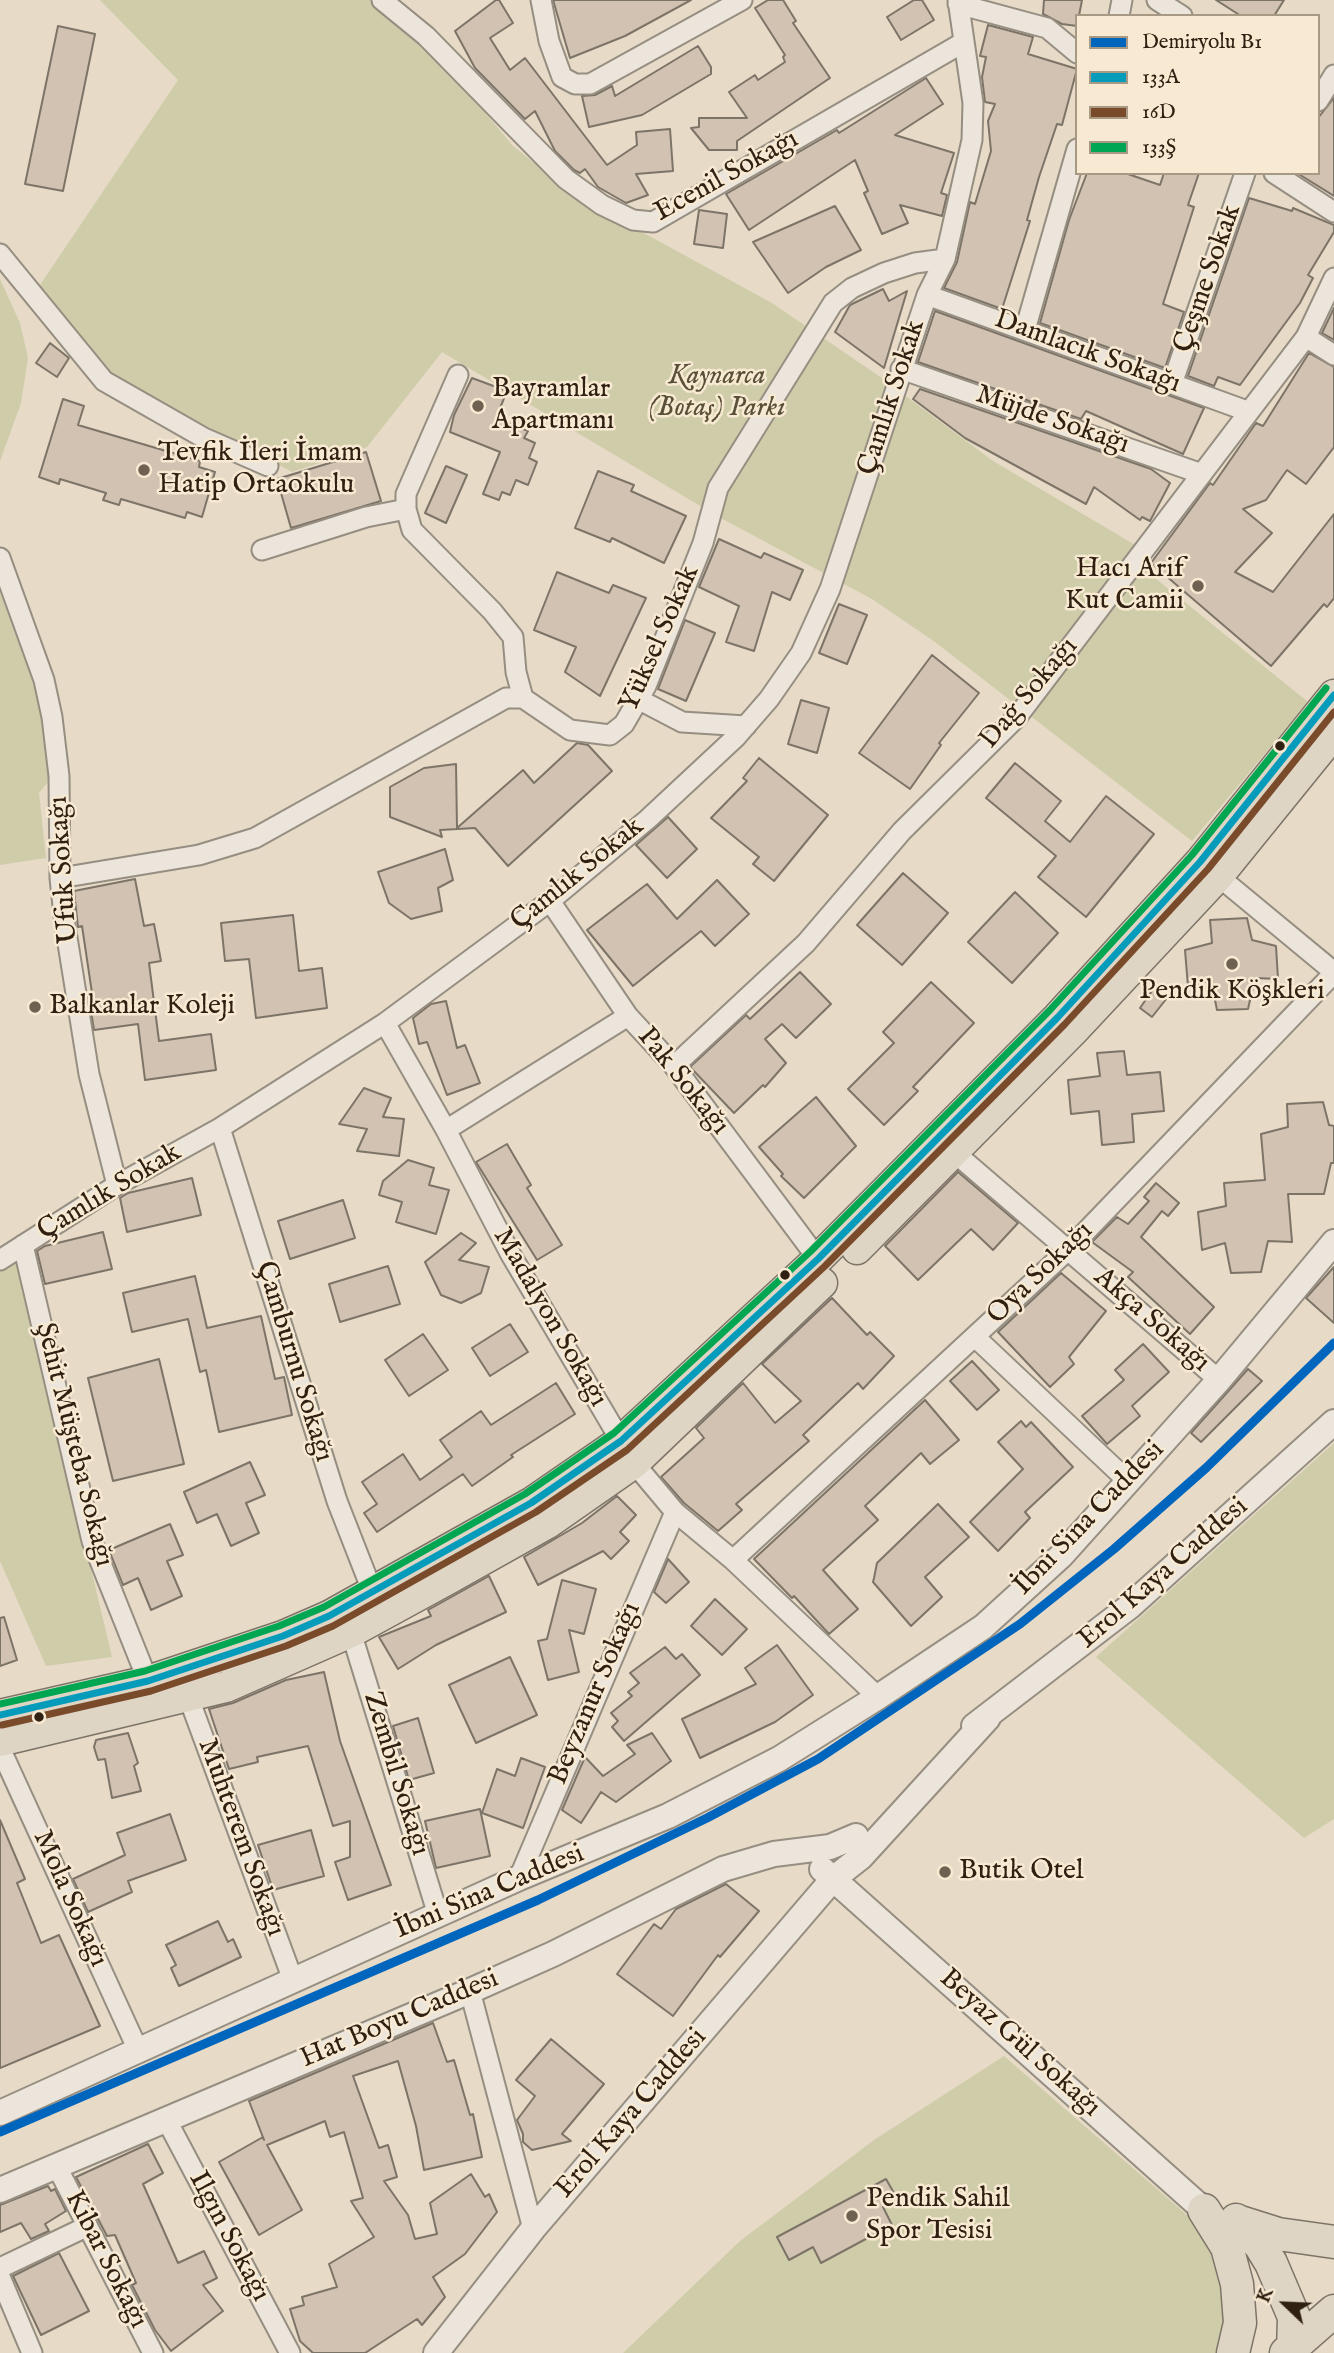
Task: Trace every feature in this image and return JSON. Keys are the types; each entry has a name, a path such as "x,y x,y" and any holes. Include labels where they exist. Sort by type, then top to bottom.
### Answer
{"highway":[{"path":"1204,2210 1278,2234 1334,2242"},
{"path":"1204,2210 1227,2247 1237,2284 1240,2323 1233,2353"},
{"path":"1236,2220 1260,2245 1271,2263 1294,2317 1291,2351"},
{"path":"1291,2351 1334,2311"}],"main road":[{"path":"0,1715 148,1681 282,1636 373,1593 627,1452 1058,1017 1200,862 1334,695"},
{"path":"0,1741 226,1687 351,1632 548,1523 955,1153 1218,876 1334,733"}],"street":[{"name":"Ecenil Sokağı","path":"382,0 426,36 566,179 602,205 633,220 653,222 964,42"},
{"path":"541,0 550,41 562,77 575,84 590,84 742,0"},
{"path":"1157,0 1179,14"},
{"name":"Çamlık Sokak","path":"0,1260 117,1185 220,1128 384,1023 550,901 648,819 746,726 802,653 830,589 927,295 945,259 972,140 973,103 958,2"},
{"path":"958,2 1047,28 1075,51"},
{"path":"1320,99 1334,75"},
{"path":"1025,330 1075,156"},
{"name":"Çeşme Sokak","path":"1172,384 1244,175"},
{"path":"1278,175 1334,212"},
{"path":"0,254 104,382 204,438 268,466"},
{"name":"Yüksel Sokak","path":"523,698 570,730 610,735 624,724 638,699 703,543 718,488 833,303 852,288 884,273 915,263 945,259"},
{"name":"Dağ Sokağı","path":"674,1066 806,943 902,831 1017,717 1247,411 1306,337 1334,278"},
{"name":"Damlacık Sokağı","path":"927,295 1247,411"},
{"path":"1306,337 1334,355"},
{"name":"Müjde Sokağı","path":"901,369 1202,474"},
{"path":"60,878 199,855 255,838 506,698 523,698 513,637 492,611 412,530 406,509 406,494 458,375"},
{"path":"262,550 366,517 406,509"},
{"name":"Ufuk Sokağı","path":"0,558 44,680 52,717 59,776 60,878 89,1074 117,1185"},
{"path":"638,699 682,722 746,726"},
{"path":"1218,876 1334,973"},
{"name":"Pak Sokağı","path":"550,901 628,1016 674,1066 818,1259"},
{"name":"Oya Sokağı","path":"733,1560 1069,1249 1334,973"},
{"path":"446,1130 628,1016"},
{"name":"Madalyon Sokağı","path":"384,1023 446,1130 511,1255 627,1452 675,1512 733,1560 878,1697"},
{"name":"Çamburnu Sokağı","path":"220,1128 337,1501 373,1593"},
{"name":"Akça Sokağı","path":"955,1153 1219,1380"},
{"name":"İbni Sina Caddesi","path":"1,2109 519,1878 622,1837 779,1759 878,1697 983,1627 1052,1565 1219,1380 1334,1242"},
{"name":"Şehit Müşteba Sokağı","path":"23,1245 92,1541 148,1681"},
{"path":"975,1337 1129,1482"},
{"name":"Erol Kaya Caddesi","path":"833,1879 856,1836 938,1752 988,1718 1139,1599 1334,1422"},
{"name":"Beyzanur Sokağı","path":"519,1878 675,1512"},
{"name":"Zembil Sokağı","path":"351,1632 439,1915"},
{"name":"Muhterem Sokağı","path":"188,1696 293,1980"},
{"name":"Erol Kaya Caddesi","path":"436,2353 533,2229 833,1879 861,1857 988,1718"},
{"name":"Mola Sokağı","path":"0,1748 138,2050"},
{"name":"Hat Boyu Caddesi","path":"0,2190 470,1991 553,1954 723,1869 774,1854 830,1847 856,1836"},
{"name":"Beyaz Gül Sokağı","path":"799,1852 833,1879 1204,2210"},
{"path":"470,1991 533,2229"},
{"name":"Ilgın Sokağı","path":"166,2119 290,2353"},
{"name":"Kibar Sokağı","path":"57,2167 153,2353"},
{"path":"0,2268 86,2227"},
{"path":"0,2277 32,2353"}],"green space":[{"name":"Kaynarca (Botaş) Parkı","path":"100,0 371,0 461,84 513,146 576,196 772,303 879,376 993,461 1142,549 1144,569 1308,702 1192,841 935,642 872,599 717,516 442,352 367,447 292,472 110,374 40,285 178,80"},
{"path":"0,279 20,323 28,358 21,403 0,461"},
{"path":"0,592 57,750 49,781 39,793 46,858 0,865"},
{"path":"17,1259 112,1657 46,1666 0,1561 0,1270"},
{"path":"1334,1443 1334,1819 1304,1838 1096,1657"},
{"path":"1004,2056 1203,2229 1229,2296 1218,2353 623,2353 740,2241 874,2140"}],"building":[{"path":"499,0 513,23 490,38 510,70 525,58 607,165 637,145 636,132 670,129 673,171 636,174 648,195 626,203 598,187 585,169 580,173 574,170 555,151 535,111 525,119 475,68 455,31"},
{"path":"553,0 691,0 625,36 570,58"},
{"path":"768,0 783,0 796,21 793,23 830,78 737,141 737,150 709,150 691,128 699,127 699,118 747,118 729,92 755,75 758,80 785,62 785,55 755,8"},
{"path":"914,0 922,0 934,20 901,40 887,17"},
{"path":"1044,0 1082,0 1079,14 1075,14 1075,26 1062,24 1043,14"},
{"path":"1216,0 1284,0 1275,14 1238,14"},
{"path":"988,25 1033,37 1028,54 1075,68 1062,125 1057,124 1039,177 1027,220 1030,221 1002,309 944,288 957,262 970,202 975,204 991,151 988,121 995,104 985,102 982,77 986,57 980,56"},
{"path":"58,26 95,34 63,191 25,184"},
{"path":"698,46 711,67 711,74 642,115 589,127 582,96 595,95 612,86 615,96"},
{"path":"926,78 943,104 895,135 954,153 941,193 947,195 942,216 900,205 908,223 882,234 864,193 868,191 855,160 749,230 726,194 837,130 839,133"},
{"path":"1334,98 1334,196 1300,175 1320,175 1320,116"},
{"path":"1086,175 1131,175 1160,185 1163,175 1198,175 1188,205 1194,207 1163,304 1184,312 1165,368 1040,323 1069,220"},
{"path":"1249,198 1292,211 1293,208 1334,225 1334,232 1308,275 1313,278 1300,303 1240,385 1218,377 1214,386 1188,376"},
{"path":"835,206 861,250 826,267 788,293 753,242"},
{"path":"699,210 727,214 723,248 694,244"},
{"path":"883,289 889,301 907,291 884,368 835,332 850,305"},
{"path":"1334,308 1334,340 1322,333"},
{"path":"935,311 1204,408 1183,454 1086,411 1081,419 918,362"},
{"path":"50,343 69,358 57,377 36,363"},
{"path":"1309,353 1334,367 1334,447 1306,484 1287,470 1266,500 1243,509 1272,533 1235,572 1273,592 1334,514 1334,598 1327,607 1324,604 1271,666 1151,563 1210,483 1213,485 1256,423 1263,426"},
{"path":"472,378 507,391 496,418 528,431 524,438 535,443 529,458 537,462 528,485 516,480 510,495 502,492 499,500 483,494 500,452 450,432 454,415"},
{"path":"920,389 1151,469 1170,483 1150,521 1142,517 1140,520 1094,487 1086,504 965,438 913,399"},
{"path":"63,399 84,406 78,425 200,461 199,467 215,472 202,517 187,512 185,518 121,499 119,505 103,500 106,493 60,479 59,484 39,477"},
{"path":"366,452 381,501 291,528 277,479"},
{"path":"446,466 467,475 446,523 425,513"},
{"path":"598,471 634,485 631,491 686,516 664,563 612,538 610,542 575,528"},
{"path":"719,539 761,558 764,553 803,570 790,600 772,592 754,651 726,642 739,606 699,587"},
{"path":"557,572 609,593 613,585 646,598 600,696 565,672 576,647 534,630"},
{"path":"839,604 867,615 847,664 819,653"},
{"path":"685,620 715,633 686,701 658,689"},
{"path":"932,655 979,693 939,743 941,745 910,789 859,753"},
{"path":"801,700 829,708 817,753 788,744"},
{"path":"577,743 588,745 612,771 508,866 475,828 440,830 442,837 390,817 390,787 424,768 456,764 457,828 523,770 534,783"},
{"path":"759,758 828,815 774,881 753,864 759,857 711,818 747,781 743,778"},
{"path":"1015,763 1061,801 1045,821 1070,842 1106,796 1154,834 1086,917 1038,877 1056,856 986,798"},
{"path":"668,817 697,849 667,878 636,845"},
{"path":"445,849 453,880 438,888 442,911 411,919 389,903 378,872"},
{"path":"903,873 948,913 902,965 857,925"},
{"path":"135,879 144,926 154,924 161,961 149,963 159,1041 211,1034 216,1070 145,1080 138,1024 94,1030 88,993 92,993 82,926 78,927 74,891"},
{"path":"717,880 749,914 715,946 701,931 633,986 587,930 647,884 677,919"},
{"path":"1015,892 1058,933 1012,983 968,942"},
{"path":"293,915 299,971 322,968 327,1008 256,1018 249,959 225,961 221,923"},
{"name":"Pendik Köşkleri","path":"1247,918 1252,940 1276,946 1278,979 1255,978 1248,1009 1217,1010 1211,980 1188,987 1185,950 1212,943 1210,920"},
{"path":"800,972 831,1004 796,1038 782,1024 765,1039 786,1063 765,1087 763,1085 734,1113 690,1067 746,1015 750,1019"},
{"path":"931,982 974,1023 913,1087 918,1091 884,1125 848,1089 894,1043 883,1032"},
{"path":"1154,988 1167,998 1152,1017 1140,1008"},
{"path":"446,1001 457,1048 465,1045 480,1083 447,1095 427,1042 419,1044 413,1018 431,1004"},
{"name":"Pendik Köşkleri","path":"1124,1051 1127,1075 1160,1072 1164,1111 1132,1114 1134,1142 1102,1145 1099,1111 1071,1114 1068,1080 1100,1076 1097,1053"},
{"path":"364,1088 391,1098 383,1117 404,1119 399,1156 357,1151 367,1129 339,1124"},
{"path":"816,1097 856,1146 804,1198 781,1176 783,1174 759,1147"},
{"path":"1323,1102 1329,1125 1334,1126 1334,1163 1331,1163 1324,1194 1288,1194 1292,1242 1268,1241 1261,1272 1231,1273 1225,1243 1202,1250 1198,1212 1226,1206 1224,1183 1265,1180 1261,1134 1288,1127 1287,1104"},
{"path":"507,1144 531,1185 527,1188 562,1245 537,1260 476,1162"},
{"path":"408,1160 434,1168 429,1185 449,1190 436,1234 396,1222 402,1202 379,1195 383,1181"},
{"path":"958,1172 1018,1223 993,1250 971,1229 918,1280 885,1246"},
{"path":"192,1178 201,1215 127,1232 120,1198 128,1193"},
{"path":"1156,1183 1179,1203 1168,1216 1162,1211 1141,1237 1214,1307 1190,1334 1128,1277 1133,1272 1092,1242 1117,1217 1128,1224 1149,1201 1144,1197"},
{"path":"343,1200 355,1238 290,1259 278,1221"},
{"path":"103,1232 112,1269 45,1284 37,1251 45,1246"},
{"path":"461,1233 476,1243 459,1260 489,1267 481,1293 461,1303 441,1295 425,1262"},
{"path":"388,1266 400,1304 340,1322 329,1284"},
{"path":"1334,1267 1334,1323 1306,1298"},
{"path":"1061,1273 1106,1311 1069,1357 1074,1364 1050,1387 998,1332"},
{"path":"195,1276 207,1328 261,1316 275,1379 284,1377 292,1415 219,1432 206,1370 200,1372 188,1319 132,1332 123,1293"},
{"path":"832,1298 867,1335 870,1332 894,1356 863,1389 858,1383 803,1435 809,1441 736,1504 742,1510 718,1531 684,1503 661,1477 704,1438 696,1428 743,1383 775,1423 801,1401 762,1364"},
{"path":"510,1324 528,1352 490,1376 472,1348"},
{"path":"423,1334 448,1370 409,1396 385,1360"},
{"path":"1143,1344 1169,1372 1132,1406 1140,1416 1107,1444 1082,1416 1124,1380 1115,1370"},
{"path":"159,1359 184,1464 113,1481 88,1378"},
{"path":"972,1361 999,1390 977,1410 950,1381"},
{"path":"1248,1369 1262,1381 1201,1442 1191,1433"},
{"path":"556,1383 575,1414 511,1455 513,1457 472,1486 463,1474 377,1532 364,1513 377,1504 362,1482 403,1454 420,1480 452,1457 440,1440 481,1411 491,1425"},
{"path":"925,1400 959,1440 930,1464 921,1453 865,1506 878,1520 823,1570 858,1609 829,1634 794,1596 792,1598 754,1559"},
{"path":"1021,1421 1026,1427 1031,1422 1073,1467 1025,1512 1030,1518 998,1551 970,1522 1023,1469 998,1442"},
{"path":"250,1462 265,1495 246,1503 259,1533 231,1546 217,1514 197,1523 184,1492"},
{"path":"617,1496 636,1515 620,1532 629,1541 611,1559 603,1551 538,1585 524,1557 582,1523"},
{"path":"938,1504 969,1537 925,1577 942,1597 911,1626 873,1582 877,1563"},
{"path":"170,1524 183,1555 167,1561 182,1596 151,1610 138,1578 123,1585 109,1550"},
{"path":"668,1559 689,1582 666,1603 654,1592"},
{"path":"489,1576 506,1612 436,1645 398,1669 379,1637 431,1616 428,1610"},
{"path":"562,1580 596,1589 584,1634 569,1630 579,1672 548,1680 538,1641 547,1639"},
{"path":"715,1599 747,1629 722,1655 691,1626"},
{"path":"4,1617 17,1660 0,1666 0,1618"},
{"path":"777,1645 813,1695 775,1722 700,1758 682,1719 756,1684 745,1668"},
{"path":"665,1647 676,1659 682,1654 700,1675 624,1741 612,1727 618,1721 611,1713 632,1696 628,1692 639,1683 630,1673"},
{"path":"510,1657 537,1715 476,1743 449,1685"},
{"path":"324,1672 340,1741 391,1885 348,1900 335,1862 350,1857 350,1821 333,1826 308,1746 257,1757 258,1762 229,1769 209,1709 233,1703 286,1680"},
{"path":"418,1718 434,1773 409,1780 393,1726"},
{"path":"128,1733 138,1763 134,1766 141,1791 112,1798 105,1759 98,1760 94,1747 96,1740"},
{"path":"652,1733 671,1761 616,1802 601,1792 581,1823 562,1810 585,1757 603,1776 635,1754 627,1745"},
{"path":"521,1758 545,1767 523,1828 482,1813 497,1769 515,1776"},
{"path":"480,1809 490,1856 436,1868 425,1821"},
{"path":"170,1814 186,1860 128,1881 132,1892 88,1912 73,1879 125,1855 117,1833"},
{"path":"0,1820 25,1879 17,1883 41,1943 59,1935 100,2026 0,2068"},
{"path":"311,1830 324,1876 273,1890 258,1845"},
{"path":"726,1884 759,1911 720,1957 718,1955 673,2016 617,1974 654,1924 661,1929 676,1909"},
{"path":"218,1921 228,1942 233,1939 241,1957 179,1986 171,1968 176,1965 166,1945"},
{"path":"433,2023 447,2062 454,2060 470,2115 473,2114 482,2157 424,2170 416,2126 398,2061 353,2076 379,2148 388,2145 397,2177 384,2181 408,2215 415,2239 437,2234 430,2203 471,2174 485,2197 489,2194 497,2212 465,2254 433,2277 445,2297 422,2325 417,2319 365,2353 313,2353 300,2341 290,2309 304,2305 302,2297 337,2287 329,2264 374,2237 351,2201 363,2198 344,2132 330,2137 325,2121 267,2145 302,2210 259,2235 219,2162 263,2137 249,2101"},
{"path":"551,2039 604,2084 562,2134 571,2141 532,2150 523,2142 523,2134 517,2120 535,2096 516,2080"},
{"path":"148,2144 163,2173 143,2184 178,2263 204,2251 217,2278 203,2285 223,2311 171,2351 155,2330 132,2285 136,2283 115,2235 107,2236 76,2177"},
{"name":"Pendik Sahil Spor Tesisi","path":"886,2179 898,2200 883,2207 892,2225 821,2263 813,2247 789,2260 777,2237"},
{"path":"48,2186 51,2191 55,2189 66,2211 45,2224 49,2231 31,2239 21,2223 0,2232 0,2205"},
{"path":"59,2253 89,2311 41,2335 13,2276"}],"rail line":[{"name":"B1","path":"0,2132 538,1900 707,1818 818,1759 1020,1624 1114,1549 1206,1468 1334,1343"}],"transit line":[{"name":"133Ş","path":"0,1704 145,1671 279,1626 324,1607 525,1494 614,1433 811,1251 1050,1010 1192,855 1326,688"},
{"name":"133A","path":"0,1715 148,1681 283,1636 329,1616 531,1503 621,1441 818,1259 1058,1017 1200,862 1334,695"},
{"name":"16D","path":"2,1725 151,1691 286,1646 333,1626 536,1512 627,1450 825,1266 1065,1024 1208,869 1334,712"}],"place":[{"name":"Bayramlar Apartmanı","path":"478,406"},
{"name":"Tevfik İleri İmam Hatip Ortaokulu","path":"144,470"},
{"name":"Hacı Arif Kut Camii","path":"1198,586"},
{"name":"Pendik Köşkleri","path":"1232,964"},
{"name":"Balkanlar Koleji","path":"35,1007"},
{"name":"Butik Otel","path":"945,1872"},
{"name":"Pendik Sahil Spor Tesisi","path":"852,2216"}]}
